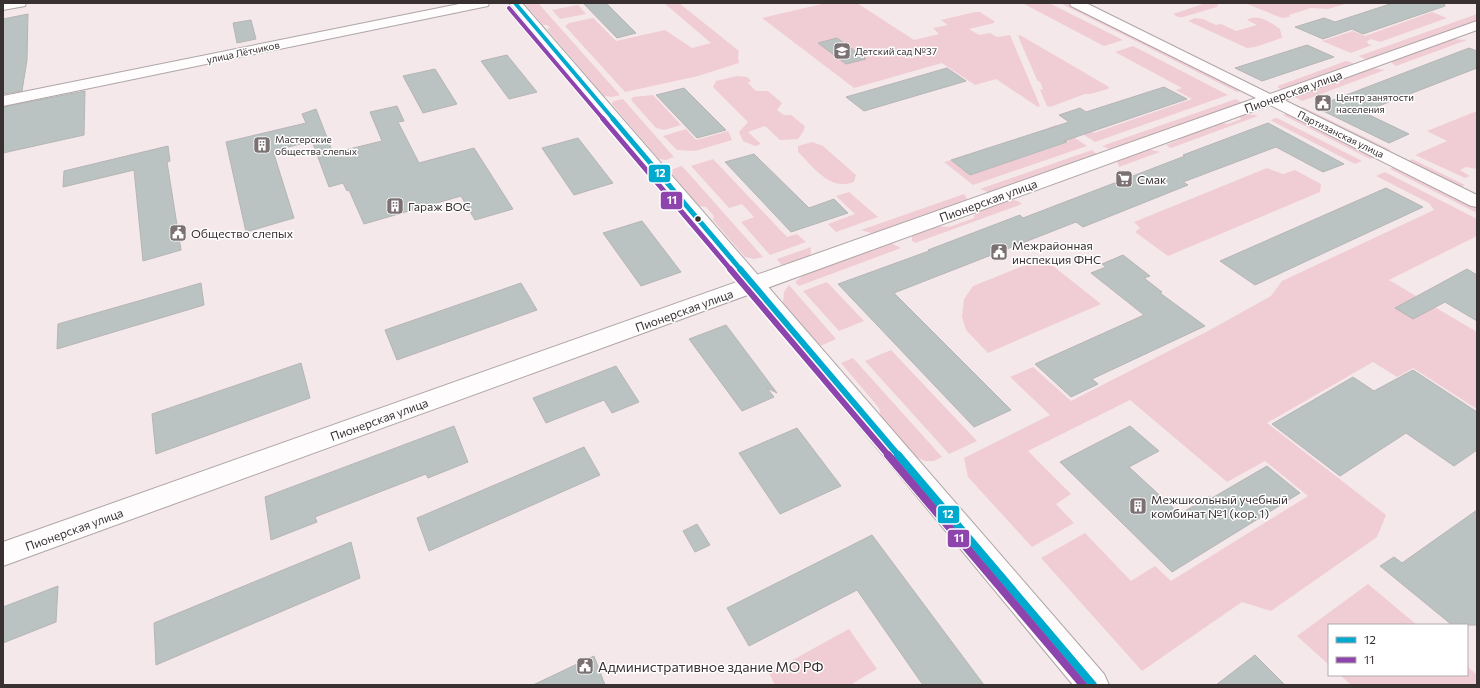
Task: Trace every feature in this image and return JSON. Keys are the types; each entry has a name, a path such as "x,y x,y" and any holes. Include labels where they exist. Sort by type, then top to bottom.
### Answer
{"street":[{"path":"3,6 20,3"},
{"name":"улица Лётчиков","path":"3,101 483,3"},
{"path":"515,3 1093,685"},
{"name":"Партизанская улица","path":"1076,3 1477,202"},
{"name":"Пионерская улица","path":"3,554 1477,24"}],"shaded area":[{"path":"524,3 538,3 620,95 612,97 604,96 547,29 550,28 547,25 543,25"},
{"path":"664,3 679,3 739,51 739,63 698,76 625,92 565,26 569,23 593,18 616,41 665,30 692,48 711,43"},
{"path":"826,3 857,3 914,40 939,34 933,28 948,25 941,20 980,12 994,21 994,23 969,29 979,35 990,33 997,37 1010,35 1040,106 1038,107 996,79 975,85 942,63 854,88 762,18"},
{"path":"1022,3 1049,3 1123,40 1104,46"},
{"path":"1060,3 1071,3 1245,90 1237,92"},
{"path":"1206,3 1218,3 1217,7 1183,17 1178,17 1173,14"},
{"path":"1245,3 1349,3 1328,9 1311,8 1289,15 1290,17 1282,18"},
{"path":"578,5 586,14 560,19 552,10"},
{"path":"1432,12 1447,18 1380,42 1371,39 1367,41 1368,44 1372,45 1351,53 1322,41 1353,31 1365,36"},
{"path":"1477,14 1477,21 1371,59 1365,59 1359,56"},
{"path":"1195,18 1203,19 1216,25 1221,24 1236,31 1257,25 1247,20 1251,18 1260,18 1280,29 1282,38 1260,46 1247,48 1188,21"},
{"path":"1020,35 1109,87 1108,89 1085,94 1050,107 1047,106 1040,90 1043,89 1040,82 1037,80 1018,36"},
{"path":"1453,39 1467,40 1396,66 1392,63 1392,61"},
{"path":"1133,46 1228,95 1095,142 1067,124 1075,122 1094,133 1192,99 1176,90 1182,88 1115,52"},
{"path":"1346,61 1353,63 1353,65 1285,90 1278,88 1278,86"},
{"path":"1372,68 1385,70 1302,101 1293,96"},
{"path":"737,76 747,77 751,81 748,83 756,91 768,91 782,103 777,110 784,115 791,115 805,126 798,139 780,140 765,126 748,132 761,144 755,146 743,141 739,132 748,122 713,87 716,81"},
{"path":"653,95 681,125 664,130 656,128 631,100 633,97"},
{"path":"623,99 674,157 666,160 659,159 612,104 613,101"},
{"path":"1236,99 1246,105 1112,150 1102,146"},
{"path":"1303,107 1391,150 1384,153 1297,110"},
{"path":"1477,111 1477,169 1466,167 1460,170 1470,176 1465,178 1415,155 1447,141 1427,131"},
{"path":"1290,112 1377,156 1370,159 1283,115"},
{"path":"1245,113 1258,116 1171,148 1166,145 1179,140 1179,136 1217,122 1228,124 1241,119 1238,115"},
{"path":"1277,118 1362,161 1355,164 1270,120"},
{"path":"1056,125 1087,146 973,185 944,162 951,160 970,175 1069,142 1048,128"},
{"path":"686,129 696,140 728,131 732,140 695,151 677,150 663,136"},
{"path":"812,142 823,146 856,175 854,182 845,184 830,181 817,171 798,152 798,146"},
{"path":"1148,149 1160,152 1119,167 1117,160"},
{"path":"1092,150 1098,155 990,193 980,189"},
{"path":"713,159 787,237 797,234 806,242 770,255 741,222 754,217 742,204 729,208 691,166"},
{"path":"1412,159 1465,185 1457,189 1404,163"},
{"path":"1397,165 1477,205 1477,213 1390,169"},
{"path":"682,166 763,257 754,259 745,257 713,220 714,216 706,207 699,206 672,174 673,169"},
{"path":"1267,168 1283,174 1295,170 1321,184 1320,192 1168,256 1135,232 1140,228 1134,222"},
{"path":"1385,172 1477,219 1477,236 1389,280 1477,332 1477,409 1413,368 1397,377 1373,362 1267,423 1386,515 1377,537 1271,611 1242,602 1142,671 1041,558 1085,533 1131,581 1155,566 1171,581 1308,496 1265,461 1227,482 1130,400 1028,451 1071,494 1056,504 1074,523 1032,547 968,477 964,458 1050,415 1010,377 1033,367 1071,401 1208,331 1271,296 1282,281 1434,210 1429,203 1376,176"},
{"path":"849,192 878,217 836,232 828,224 855,214 836,196"},
{"path":"964,194 969,202 878,235 861,230"},
{"path":"1008,199 1018,201 1022,204 915,243 912,241 912,233 933,226 949,227 974,218 976,211"},
{"path":"884,244 893,244 901,248 799,286 795,282 804,275"},
{"path":"811,247 810,260 783,267 777,259"},
{"path":"1043,258 1101,304 988,353 966,330 962,317 964,299 973,286"},
{"path":"827,282 864,321 839,331 803,291"},
{"path":"789,285 836,339 818,347 783,304 784,292"},
{"path":"891,350 977,441 949,454 865,361"},
{"path":"853,358 942,457 934,461 925,461 916,457 881,418 879,408 841,363"},
{"path":"1368,584 1416,624 1328,624 1328,664 1297,636"},
{"path":"849,629 877,669 850,685 775,685 769,673"},
{"path":"1468,667 1477,675 1477,685 1351,685 1341,676 1468,676"}],"building":[{"path":"583,3 606,3 636,33 617,38"},
{"path":"1393,3 1444,3 1445,6 1363,34 1352,29 1323,39 1295,27 1324,18 1335,22"},
{"path":"28,14 27,60 22,91 3,94 3,19"},
{"path":"251,20 256,39 237,43 233,23"},
{"name":"Детский сад №37","path":"837,38 866,59 846,64 818,43"},
{"path":"1307,45 1334,57 1262,81 1235,68"},
{"path":"1469,48 1477,51 1477,68 1363,112 1409,134 1389,143 1315,107"},
{"path":"507,55 537,92 509,99 481,61"},
{"path":"947,68 966,81 864,111 846,97"},
{"path":"435,69 457,104 423,113 403,76"},
{"path":"1164,87 1187,99 970,175 951,160 1069,122 1059,115 1080,108 1086,112"},
{"path":"684,88 726,130 697,138 656,95"},
{"path":"85,91 84,135 3,153 3,107"},
{"path":"397,106 404,121 398,122 419,163 474,148 513,209 475,220 461,196 364,224 349,190 347,191 343,183 329,187 312,141 273,151 294,218 246,232 226,142 306,123 302,114 316,109 333,153 382,141 370,112"},
{"path":"1268,123 1344,164 1323,172 1276,147 1183,182 1188,185 1083,227 1076,222 894,293 1011,410 974,427 838,284 929,251 928,250 1020,215 1023,218"},
{"path":"578,138 613,183 574,195 542,148"},
{"path":"168,146 170,161 167,162 181,250 143,261 134,170 63,187 64,171"},
{"path":"754,154 809,208 834,199 848,213 791,232 725,162"},
{"path":"1386,188 1423,207 1255,285 1220,261"},
{"path":"642,221 681,272 641,286 603,233"},
{"path":"1123,255 1150,276 1144,278 1162,292 1160,293 1205,326 1092,379 1098,384 1071,397 1035,364 1144,315 1091,273 1106,267 1102,264"},
{"path":"1467,269 1477,275 1477,321 1445,302 1413,319 1395,308"},
{"path":"201,283 204,305 57,349 58,324"},
{"path":"521,283 537,310 397,360 385,330"},
{"path":"726,325 777,393 767,388 774,397 742,411 689,339"},
{"path":"301,363 310,398 156,454 152,414"},
{"path":"616,366 639,402 612,413 604,400 546,423 533,398"},
{"path":"1413,370 1477,412 1477,450 1454,466 1406,433 1340,476 1272,424 1353,377 1374,391"},
{"path":"454,426 468,462 428,478 426,474 315,517 317,522 271,540 265,497"},
{"name":"Межшкольный учебный комбинат №1 (кор. 1)","path":"1130,426 1159,451 1129,467 1180,514 1210,496 1212,498 1267,466 1300,493 1172,572 1060,462"},
{"path":"797,428 841,486 780,514 739,453"},
{"path":"584,447 600,475 429,551 417,518"},
{"path":"1477,510 1477,625 1451,624 1380,566 1394,557 1402,563"},
{"path":"697,524 710,545 695,552 683,531"},
{"path":"872,535 984,685 923,685 857,590 749,646 727,608"},
{"path":"351,542 360,578 156,665 154,623"},
{"path":"58,586 56,622 3,643 3,607"},
{"path":"1255,655 1285,685 1216,685"},
{"name":"Административное здание МО РФ","path":"594,656 605,685 533,685"}],"transit line":[{"name":"12","path":"515,3 1093,685"},
{"name":"11","path":"509,8 1083,685"}],"place":[{"name":"Детский сад №37","path":"842,51"},
{"name":"Центр занятости населения","path":"1323,103"},
{"name":"Мастерские общества слепых","path":"262,145"},
{"name":"Смак","path":"1124,179"},
{"name":"Гараж ВОС","path":"395,206"},
{"name":"Общество слепых","path":"178,233"},
{"name":"Межрайонная инспекция ФНС","path":"999,252"},
{"name":"Межшкольный учебный комбинат №1 (кор. 1)","path":"1138,506"},
{"name":"Административное здание МО РФ","path":"585,666"}]}
